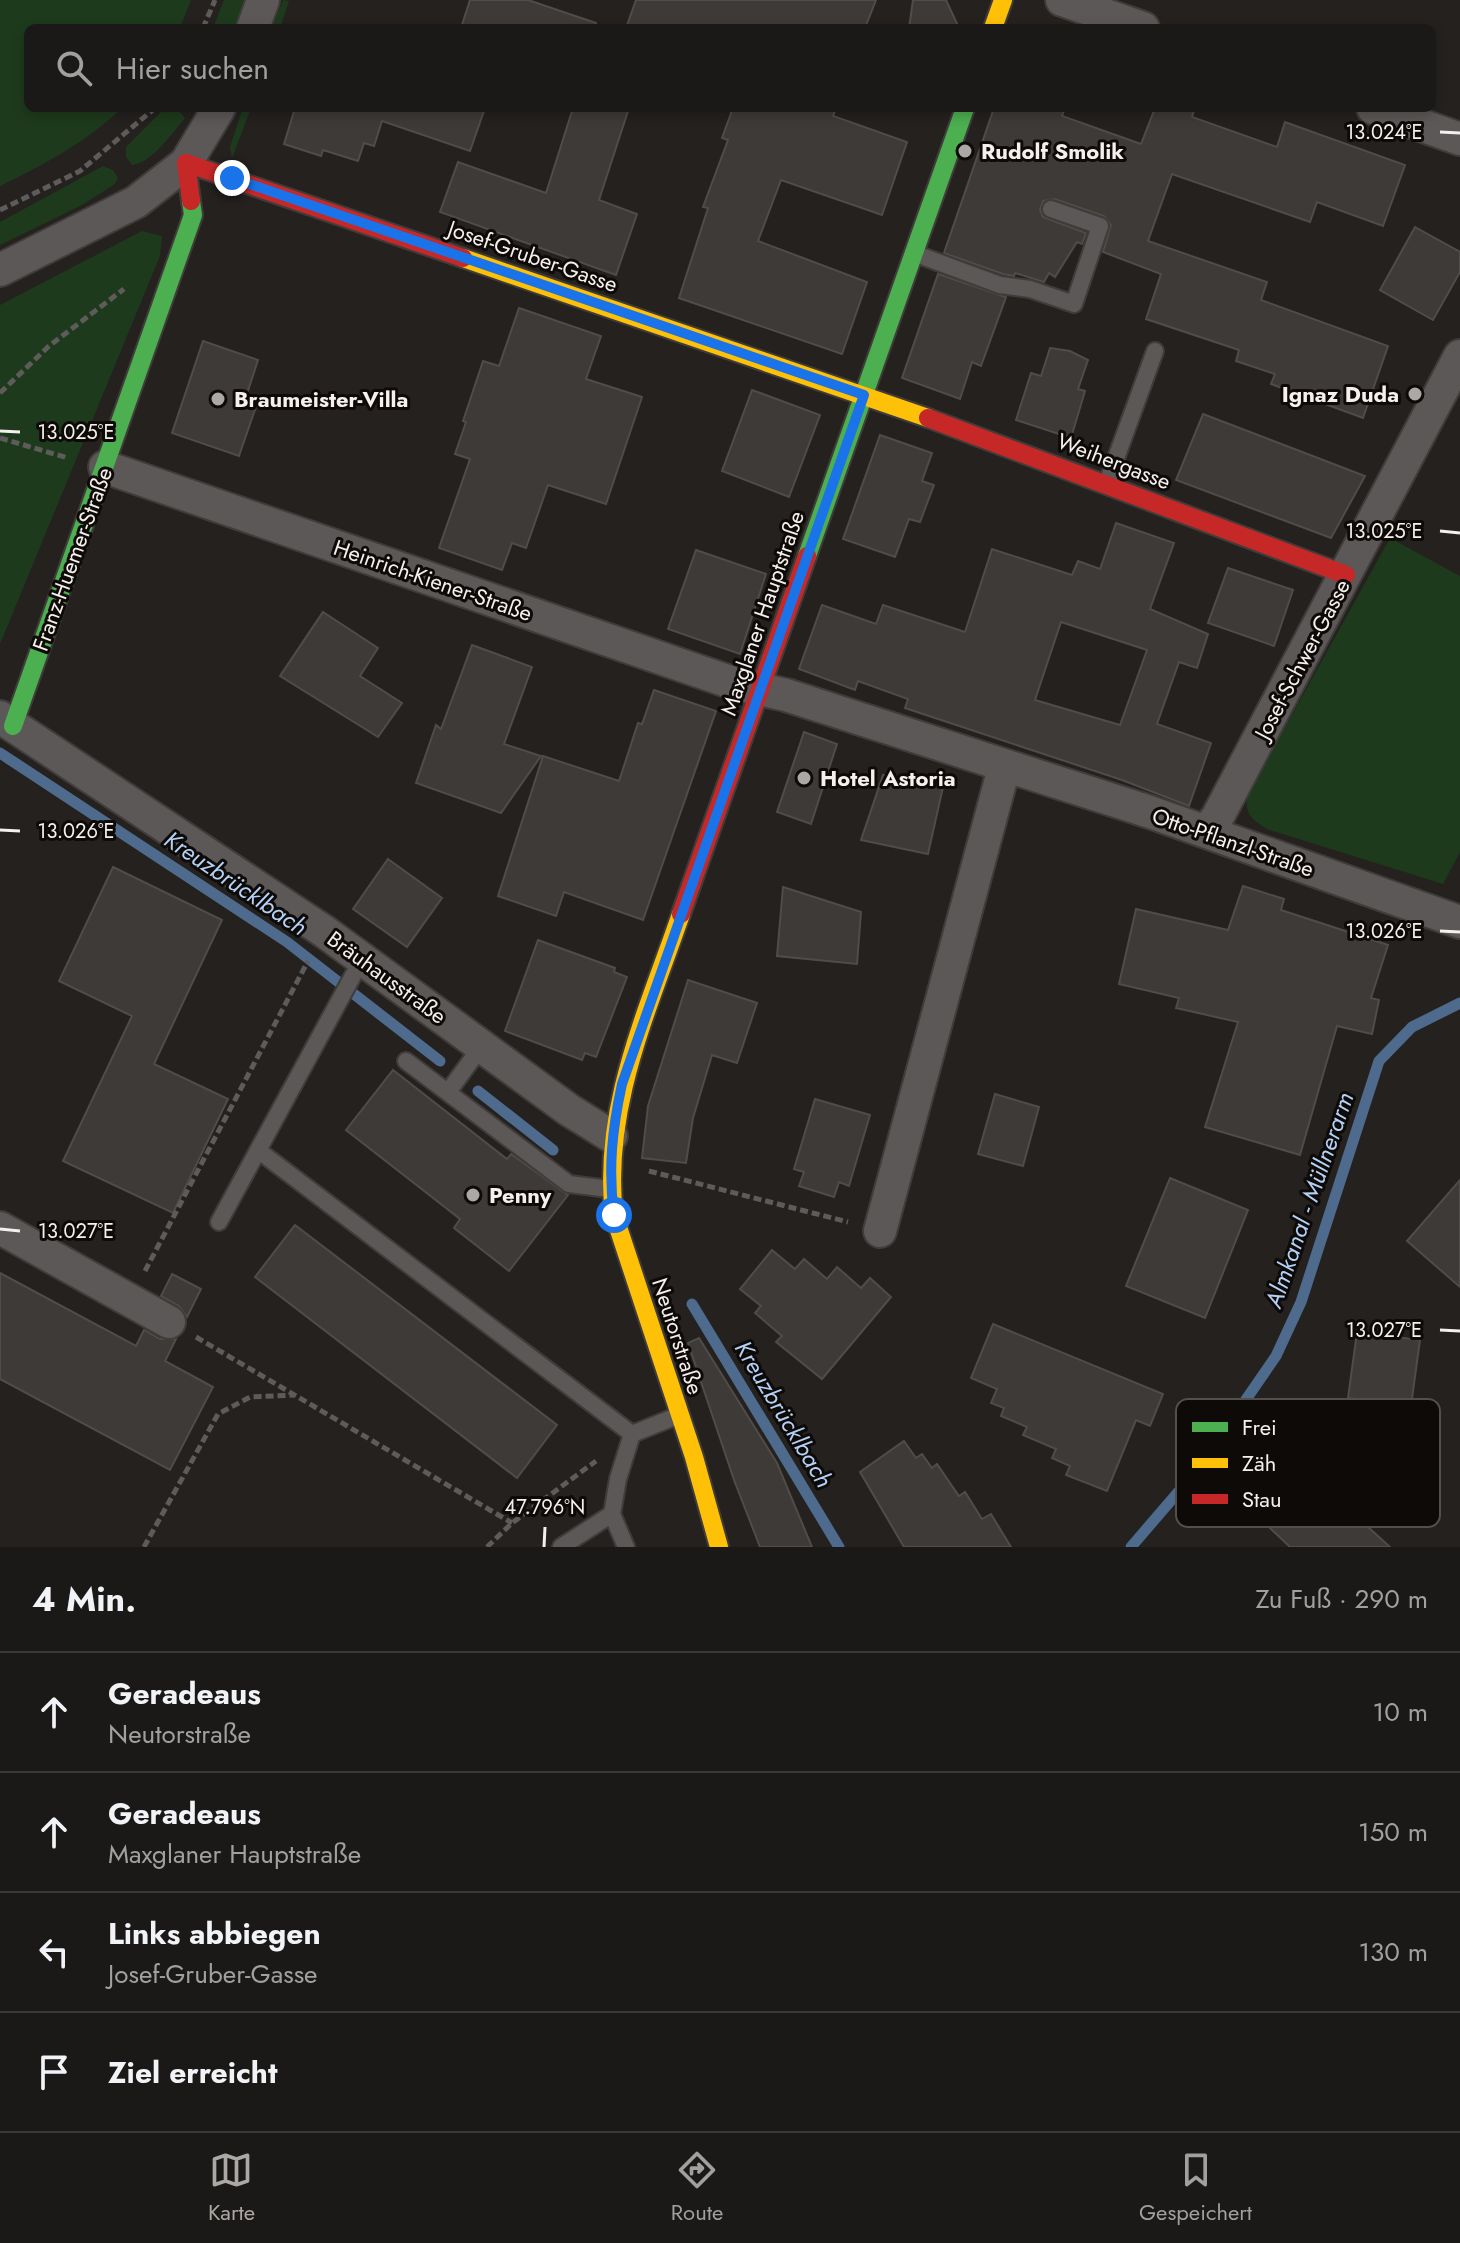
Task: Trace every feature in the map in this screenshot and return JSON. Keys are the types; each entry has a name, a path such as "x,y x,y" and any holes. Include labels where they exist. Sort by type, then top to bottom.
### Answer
{"street":[{"path":"254,24 263,0"},
{"path":"994,24 1003,0"},
{"path":"1062,0 1131,24"},
{"path":"0,270 136,202 186,163 217,112"},
{"name":"Maxglaner Hauptstraße","path":"611,1136 628,1066 964,112"},
{"path":"1384,112 1460,139"},
{"name":"Josef-Gruber-Gasse","path":"186,163 864,395"},
{"name":"Franz-Huemer-Straße","path":"6,721 91,464 193,215 186,163"},
{"name":"Josef-Schwer-Gasse","path":"1206,831 1217,818 1460,356"},
{"name":"Weihergasse","path":"864,395 1107,483 1346,575"},
{"name":"Heinrich-Kiener-Straße","path":"91,464 761,690"},
{"name":"Otto-Pflanzl-Straße","path":"761,690 1206,831 1460,922"},
{"name":"Bräuhausstraße","path":"6,721 352,978 481,1047 611,1136"},
{"path":"880,1231 1004,768"},
{"name":"Neutorstraße","path":"611,1136 614,1215 719,1547"},
{"path":"0,1228 169,1322"}],"lane":[{"path":"914,253 1000,285 1030,289 1074,304 1100,226 1051,209"},
{"path":"1107,483 1155,351"},
{"path":"219,1222 352,978"},
{"path":"448,1092 481,1047"},
{"path":"406,1061 569,1184 611,1189"},
{"path":"259,1151 632,1434"},
{"path":"632,1434 679,1416"},
{"path":"626,1547 612,1514 618,1479 632,1434"},
{"path":"561,1547 612,1514"}],"path":[{"path":"205,24 215,0"},
{"path":"0,210 80,171 150,112"},
{"path":"0,393 49,346 125,289"},
{"path":"0,438 91,464"},
{"path":"130,1300 305,967"},
{"path":"644,1170 880,1231"},
{"path":"169,1322 512,1523"},
{"path":"144,1547 218,1414 250,1397 295,1395"},
{"path":"487,1547 512,1523 632,1434"}],"green space":[{"path":"0,0 191,0 182,24 24,24 24,112 117,112 64,152 0,186"},
{"path":"224,0 246,0 237,24 215,24"},
{"path":"283,0 289,1 281,24 273,24"},
{"path":"161,112 180,112 185,118 154,153 139,163 132,165 126,157 126,147"},
{"path":"242,112 249,112 232,158 230,147"},
{"path":"103,166 113,170 118,178 115,184 82,205 0,245 0,222"},
{"path":"142,231 162,236 160,256 0,644 0,305"},
{"path":"1390,538 1460,576 1460,852 1443,884 1267,829 1254,820 1247,808 1247,796"}],"building":[{"path":"470,0 528,0 596,23 596,24 462,24"},
{"path":"636,0 876,0 867,24 627,24"},
{"path":"913,0 946,0 957,24 910,24"},
{"path":"294,112 484,112 470,151 382,121 374,146 364,143 358,161 323,150 321,156 284,144"},
{"path":"572,112 628,112 599,200 637,214 616,275 440,212 458,162 546,193"},
{"path":"732,112 834,112 833,116 907,142 882,215 781,180 758,241 867,282 842,354 679,298 708,208 703,207 728,140 722,138"},
{"path":"993,112 1064,112 1062,116 1141,144 1153,112 1194,112 1192,117 1277,147 1285,122 1405,165 1383,226 1317,202 1310,222 1172,174 1148,241 1267,282 1261,300 1388,346 1363,418 1271,384 1275,374 1236,361 1239,350 1146,319 1161,274 1103,252 1111,225 1104,216 1055,199 1043,201 1040,210 1043,217 1086,233 1082,244 1077,242 1055,277 1049,273 1044,282 1015,273 1014,276 1003,274 944,253"},
{"path":"1415,227 1460,252 1460,272 1433,320 1380,290"},
{"path":"938,274 1006,297 981,366 972,362 960,399 902,378"},
{"path":"519,308 601,336 586,379 642,397 606,504 548,485 526,548 512,543 502,570 439,548 470,459 455,454 483,361 499,366"},
{"name":"Braumeister-Villa","path":"203,341 258,360 246,397 258,401 239,456 172,433"},
{"path":"1050,348 1070,351 1088,360 1078,389 1085,391 1071,438 1016,420 1031,373 1041,376"},
{"path":"752,390 820,415 789,497 722,471"},
{"path":"1203,414 1365,476 1331,538 1176,480"},
{"path":"880,435 932,453 922,481 934,485 920,522 909,519 895,557 843,539"},
{"path":"1116,523 1174,543 1150,609 1208,634 1197,668 1179,662 1157,724 1211,743 1189,806 1122,780 905,708 908,699 858,681 855,690 799,669 822,605 876,624 883,605 965,632 992,549 1072,575 1078,561 1100,569","holes":["1061,622 1147,650 1120,725 1035,700"]},
{"path":"696,550 766,574 740,654 668,629"},
{"path":"1228,568 1293,590 1274,646 1208,623"},
{"path":"323,612 378,648 360,676 402,703 378,737 280,676"},
{"path":"472,645 532,667 504,744 541,756 501,813 416,783 436,725 441,729"},
{"path":"654,690 716,711 643,920 564,892 556,916 498,896 543,756 619,781 638,723 642,724"},
{"path":"804,732 837,744 811,824 777,812"},
{"path":"883,775 943,787 928,854 861,840"},
{"path":"388,859 442,898 407,947 353,909"},
{"path":"113,867 222,920 154,1064 228,1099 173,1213 63,1161 132,1016 59,981"},
{"path":"1243,886 1284,899 1281,910 1388,945 1371,998 1379,1000 1372,1034 1337,1026 1300,1155 1205,1127 1238,1022 1176,1008 1179,998 1119,984 1136,909 1228,930"},
{"path":"783,887 861,912 857,964 777,956"},
{"path":"538,940 615,968 614,972 627,977 596,1057 585,1053 582,1060 505,1031"},
{"path":"688,980 757,1003 737,1063 712,1055 693,1118 686,1163 642,1158 648,1106"},
{"path":"393,1070 507,1159 511,1154 568,1195 509,1271 454,1228 460,1219 346,1130"},
{"path":"995,1094 1039,1107 1023,1166 978,1154"},
{"path":"815,1099 870,1115 849,1186 839,1182 834,1197 799,1186 804,1172 794,1169"},
{"path":"1170,1178 1248,1210 1205,1318 1126,1286"},
{"path":"1460,1180 1460,1287 1407,1241"},
{"path":"295,1225 557,1425 517,1478 255,1277"},
{"path":"772,1250 795,1269 804,1259 827,1279 837,1267 861,1288 870,1278 891,1297 822,1379 776,1342 782,1336 755,1313 761,1306 740,1289"},
{"path":"0,1273 136,1346 144,1330 160,1339 176,1339 165,1361 213,1387 170,1470 0,1379"},
{"path":"172,1274 201,1289 187,1317 179,1306 161,1296"},
{"path":"993,1324 1163,1394 1150,1426 1136,1420 1107,1491 1066,1475 1070,1466 1052,1458 1056,1449 1023,1435 1027,1427 1001,1416 1004,1408 991,1403 997,1389 971,1378"},
{"path":"1357,1332 1420,1340 1412,1399 1348,1398"},
{"path":"699,1338 777,1463 812,1547 760,1547 688,1343"},
{"path":"904,1441 916,1458 922,1454 932,1468 937,1464 959,1496 965,1492 982,1519 991,1514 1011,1547 904,1547 860,1472"},
{"path":"1269,1527 1369,1527 1390,1547 1290,1547"}],"waterway":[{"name":"Kreuzbrücklbach","path":"0,753 287,942 440,1061"},
{"name":"Almkanal - Müllnerarm","path":"1246,1399 1276,1356 1301,1302 1379,1061 1412,1027 1460,1003"},
{"name":"Kreuzbrücklbach","path":"478,1091 553,1150"},
{"name":"Kreuzbrücklbach","path":"692,1304 839,1547"},
{"name":"Almkanal - Müllnerarm","path":"1131,1547 1176,1495"}],"traffic: fast":[{"path":"807,556 964,112"},
{"path":"13,726 193,215 191,201"}],"traffic: slow":[{"path":"994,24 1003,0"},
{"path":"463,258 928,418"},
{"path":"681,914 642,1025 621,1099 612,1175 614,1215 694,1457 719,1547"}],"traffic: jam":[{"path":"191,201 186,163 463,258"},
{"path":"928,418 1346,575"},
{"path":"681,914 807,556"}],"place":[{"name":"Rudolf Smolik","path":"965,151"},
{"name":"Ignaz Duda","path":"1415,394"},
{"name":"Braumeister-Villa","path":"218,399"},
{"name":"Hotel Astoria","path":"804,778"},
{"name":"Penny","path":"473,1195"}],"route":[{"path":"232,178 864,395 622,1084 611,1136 609,1179 614,1215"}]}
